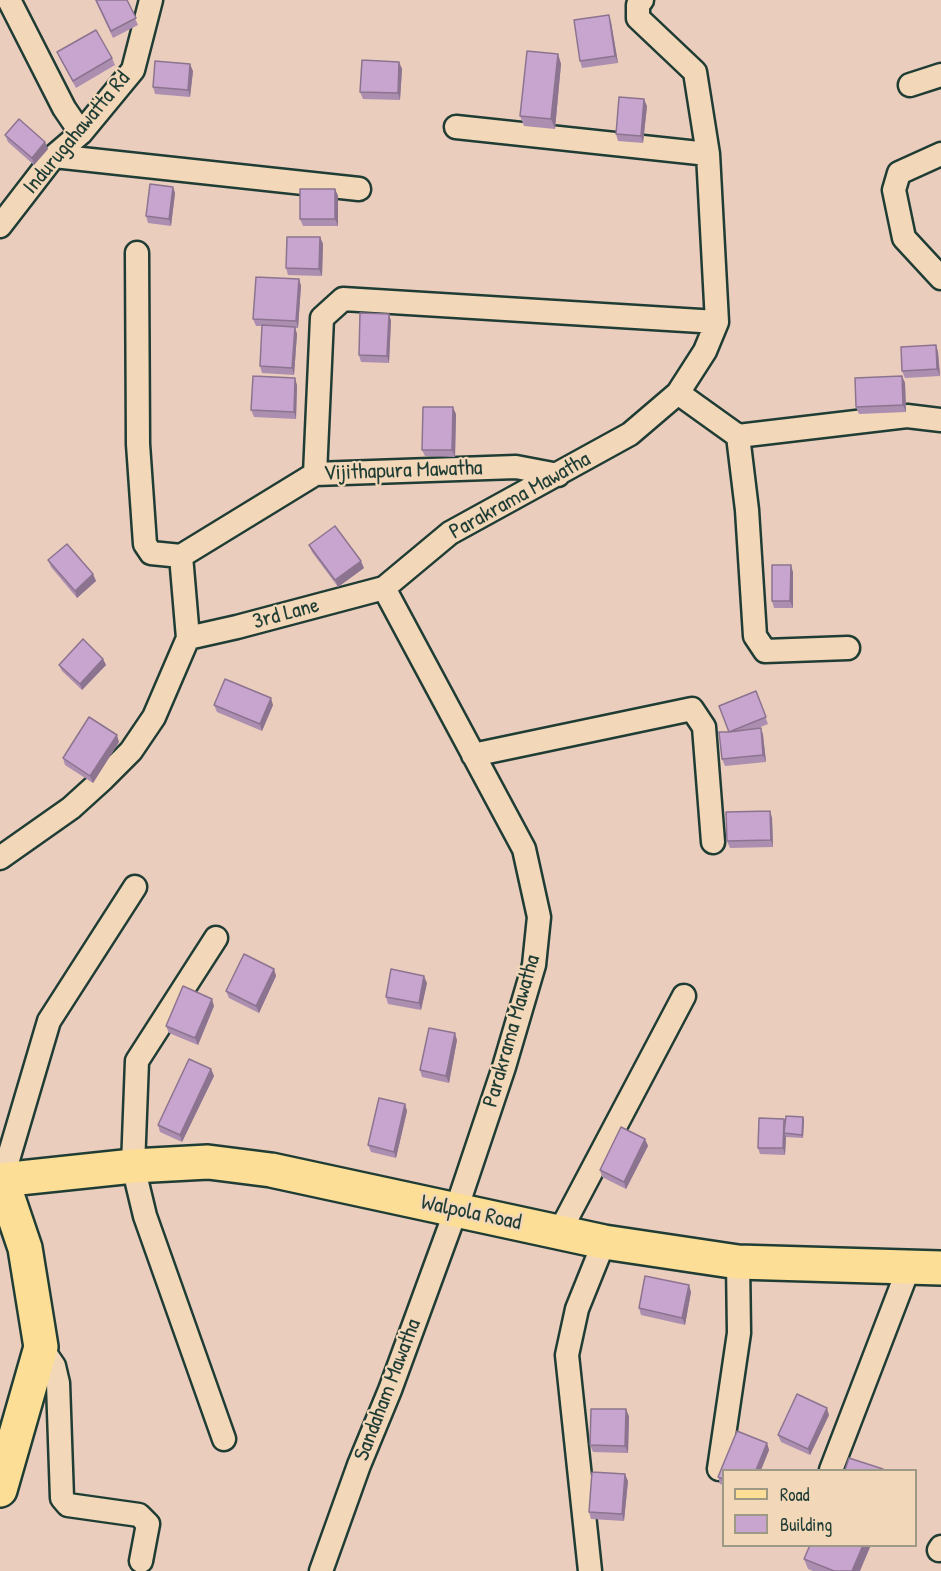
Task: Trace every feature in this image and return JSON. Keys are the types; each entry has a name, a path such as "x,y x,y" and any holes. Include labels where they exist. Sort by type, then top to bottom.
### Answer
{"main road":[{"name":"Walpola Road","path":"1,1180 133,1166 208,1162 271,1170 604,1242 738,1262 941,1268"},
{"path":"0,1490 40,1347 25,1248 1,1180"}],"street":[{"path":"9,0 64,108 81,133"},
{"name":"Indurugahawatta Rd","path":"0,226 54,156 81,133 133,70 152,0"},
{"name":"Parakrama Mawatha","path":"456,1210 504,1067 534,964 539,917 524,849 384,588 450,533 630,434 678,393 705,351 717,322 708,154 694,72 638,18 639,2"},
{"path":"910,85 941,75"},
{"path":"456,127 708,154"},
{"path":"941,154 899,173 894,190 904,238 941,278"},
{"path":"54,156 358,189"},
{"path":"0,858 71,808 131,751 154,717 188,638 181,556 152,553 145,544 138,444 137,253"},
{"path":"315,474 322,318 343,299 717,322"},
{"path":"678,393 738,436 907,416 941,420"},
{"path":"738,436 747,510 755,636 765,651 848,648"},
{"name":"Vijithapura Mawatha","path":"181,556 315,474 516,467 558,475"},
{"name":"3rd Lane","path":"188,638 384,588"},
{"path":"473,754 692,709 704,726 713,842"},
{"path":"1,1180 49,1021 135,887"},
{"path":"216,938 137,1061 133,1166 146,1216 224,1439"},
{"path":"560,1231 684,996"},
{"name":"Sandaham Mawatha","path":"321,1571 359,1464 390,1390 456,1210"},
{"path":"590,1571 567,1355 577,1309 604,1242"},
{"path":"719,1468 739,1333 738,1262"},
{"path":"831,1469 909,1267"},
{"path":"40,1347 54,1366 58,1383 62,1498 68,1505 139,1515 148,1524 141,1561"}],"building":[{"path":"96,0 127,0 136,18 111,31"},
{"path":"609,15 615,56 580,61 574,20"},
{"path":"96,30 112,58 73,81 57,52"},
{"path":"527,51 558,54 551,119 520,116"},
{"path":"362,60 399,62 398,93 360,92"},
{"path":"155,61 190,64 188,90 153,87"},
{"path":"619,97 644,99 641,136 616,134"},
{"path":"19,119 45,142 32,158 5,135"},
{"path":"150,184 173,187 169,219 146,216"},
{"path":"300,189 335,189 335,219 300,219"},
{"path":"287,237 320,237 319,269 286,268"},
{"path":"256,277 299,279 296,321 253,319"},
{"path":"360,313 389,314 387,356 359,355"},
{"path":"262,325 295,327 292,368 260,366"},
{"path":"936,345 937,369 902,371 901,347"},
{"path":"253,376 295,378 294,412 251,410"},
{"path":"902,376 903,405 856,407 855,378"},
{"path":"423,407 453,407 452,450 422,450"},
{"path":"335,526 361,561 335,580 309,545"},
{"path":"67,544 93,574 75,591 48,560"},
{"path":"772,565 791,565 790,601 772,601"},
{"path":"83,639 103,659 80,684 59,665"},
{"path":"225,679 271,698 260,724 214,705"},
{"path":"756,691 766,717 729,732 719,706"},
{"path":"89,717 117,735 90,776 63,758"},
{"path":"761,728 763,755 722,759 719,732"},
{"path":"770,811 771,840 727,841 726,812"},
{"path":"244,954 274,969 256,1006 226,991"},
{"path":"391,969 424,976 419,1003 386,997"},
{"path":"183,986 212,999 195,1038 166,1026"},
{"path":"429,1028 455,1033 446,1076 420,1070"},
{"path":"189,1059 211,1069 180,1135 158,1125"},
{"path":"379,1098 405,1104 394,1152 368,1145"},
{"path":"786,1116 803,1117 802,1135 784,1133"},
{"path":"759,1118 784,1119 783,1148 758,1148"},
{"path":"621,1127 645,1139 624,1182 600,1170"},
{"path":"645,1276 689,1285 682,1318 639,1308"},
{"path":"797,1394 827,1408 808,1449 778,1435"},
{"path":"591,1409 626,1409 625,1446 590,1445"},
{"path":"737,1431 767,1443 756,1469 722,1469 722,1479 718,1477"},
{"path":"849,1458 883,1469 845,1469"},
{"path":"592,1472 625,1474 622,1514 589,1512"},
{"path":"809,1547 862,1547 852,1571 834,1571 804,1559"}]}
